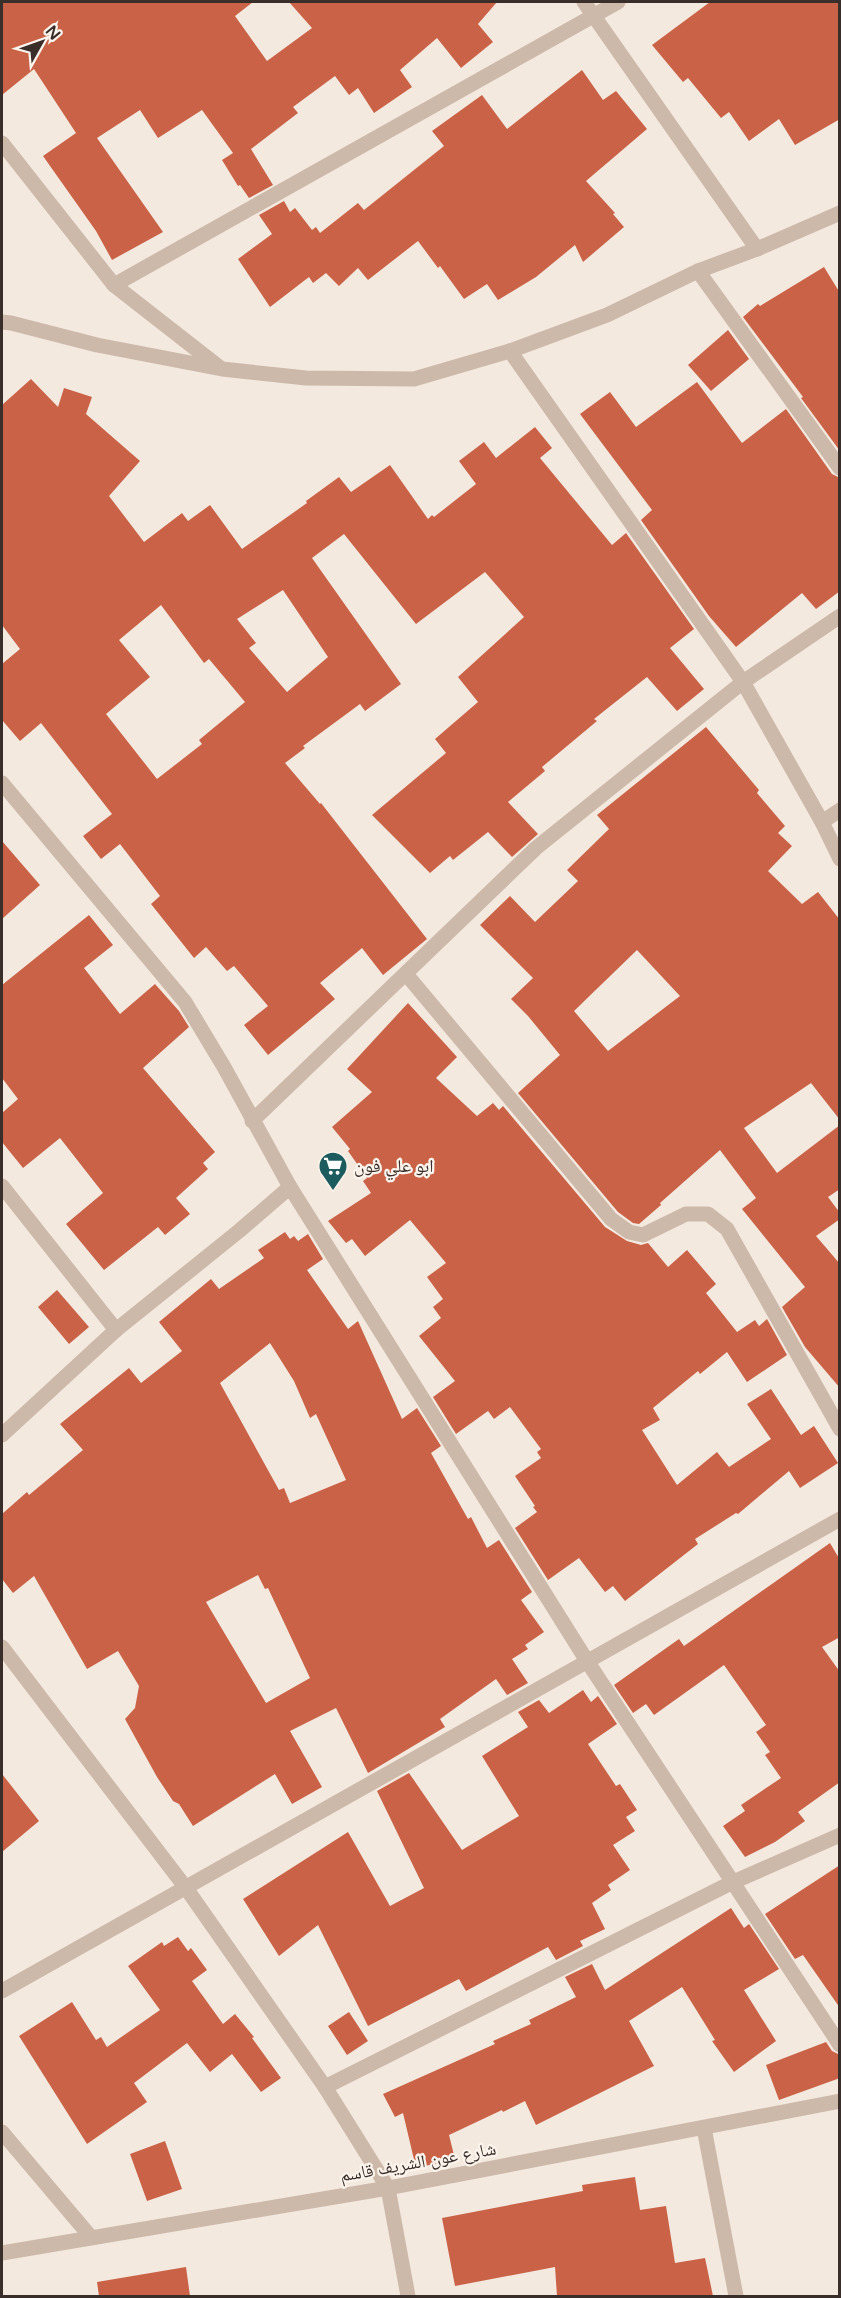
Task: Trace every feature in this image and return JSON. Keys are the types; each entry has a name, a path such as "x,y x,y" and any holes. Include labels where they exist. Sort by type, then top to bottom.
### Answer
{"street":[{"path":"114,285 589,8 618,2"},
{"path":"589,8 757,249"},
{"path":"2,143 114,285 222,369"},
{"path":"2,322 98,345 222,369 306,378 414,379 510,351 607,315 698,272 840,213"},
{"path":"698,272 840,468"},
{"path":"510,351 743,682 822,822 840,859"},
{"path":"252,1121 536,848 743,682 840,616"},
{"path":"2,783 185,1002 225,1067 252,1121 290,1187 587,1661 731,1883 840,2045"},
{"path":"822,822 840,810"},
{"path":"406,974 611,1219 629,1232 643,1236 686,1214 708,1214 726,1229 840,1429"},
{"path":"2,1186 116,1330"},
{"path":"2,1435 116,1330 290,1187"},
{"path":"2,1991 840,1519"},
{"path":"2,1647 186,1888 325,2087 388,2188 408,2296"},
{"path":"325,2087 731,1883 840,1835"},
{"name":"شارع عون الشريف قاسم","path":"2,2253 90,2236 388,2188 840,2101"},
{"path":"704,2128 736,2296"},
{"path":"2,2132 90,2236"}],"building":[{"path":"2,2 253,2 235,16 267,61 312,28 289,2 497,2 478,24 493,42 461,68 437,38 400,70 412,87 374,113 358,88 349,95 335,76 293,107 298,113 251,149 273,185 249,198 240,185 238,186 222,160 233,153 202,110 158,138 140,110 97,138 163,232 112,260 96,231 43,156 76,133 34,69 2,95"},
{"path":"710,2 840,2 840,119 795,145 779,119 749,141 729,112 721,118 688,78 683,82 652,45"},
{"path":"582,70 603,100 616,91 647,129 586,181 615,213 613,214 624,227 583,262 575,245 536,277 498,300 487,284 464,299 418,241 368,280 358,268 339,286 326,273 313,283 309,277 270,307 238,259 272,234 259,215 284,201 290,212 295,208 312,230 316,227 320,233 358,203 364,210 444,146 432,131 482,95 507,129"},
{"path":"824,267 840,293 840,451 743,317 758,304 760,306"},
{"path":"728,330 749,359 711,391 688,365"},
{"path":"31,379 58,407 64,388 92,397 86,414 140,461 109,496 144,542 182,513 188,521 210,505 242,549 307,503 306,501 339,477 351,492 390,465 428,519 432,515 434,517 476,484 459,461 484,442 496,458 535,427 552,448 540,458 612,545 626,533 694,629 670,648 704,689 677,711 647,677 594,719 597,721 542,767 545,771 508,802 538,834 512,857 488,832 453,860 450,856 430,873 372,815 446,753 435,739 478,702 458,677 524,617 485,572 416,624 344,534 312,558 401,684 365,711 360,704 303,746 305,748 285,763 321,803 427,939 383,975 362,948 320,983 335,999 268,1055 244,1025 268,1006 234,966 227,971 206,947 194,958 151,904 160,896 120,844 101,859 83,836 112,814 41,723 20,741 2,720 2,664 20,649 2,625 2,405","holes":["283,590 328,657 287,692 249,648 256,643 237,619","161,605 204,663 209,659 245,702 199,740 202,744 157,779 106,714 150,677 119,640"]},
{"path":"697,382 742,443 786,409 832,474 840,478 840,591 816,609 802,593 736,647 709,616 641,520 652,510 580,414 610,392 636,427"},
{"path":"706,727 759,790 757,793 785,826 778,833 792,846 768,871 802,904 818,892 840,920 840,1120 811,1083 744,1128 777,1173 840,1125 840,1189 828,1197 840,1213 840,1219 816,1236 840,1264 840,1388 805,1347 782,1307 805,1287 742,1209 756,1198 720,1150 639,1224 633,1223 618,1212 518,1093 560,1055 511,999 533,978 480,925 510,896 535,922 578,881 567,870 609,829 597,815","holes":["637,950 680,996 608,1051 574,1011"]},
{"path":"2,841 40,885 2,919"},
{"path":"89,915 113,945 84,968 120,1014 155,984 179,1011 189,1027 143,1068 215,1152 203,1163 208,1169 176,1198 190,1214 165,1235 158,1227 104,1270 66,1224 103,1193 60,1138 23,1168 2,1142 2,1113 18,1099 2,1078 2,985"},
{"path":"408,1003 457,1057 436,1078 477,1116 493,1103 499,1110 503,1106 605,1227 627,1241 641,1245 648,1243 668,1267 687,1250 716,1284 706,1293 737,1332 755,1320 759,1326 767,1319 787,1355 747,1382 727,1352 700,1374 698,1371 653,1408 660,1420 642,1430 677,1485 717,1452 729,1467 771,1439 747,1404 771,1389 801,1435 814,1426 838,1463 800,1488 789,1471 738,1514 736,1513 695,1539 698,1544 625,1601 613,1586 605,1592 579,1558 548,1580 515,1528 537,1512 515,1476 541,1458 537,1452 541,1449 510,1407 494,1419 488,1411 456,1434 433,1397 455,1381 419,1336 441,1318 433,1307 443,1299 427,1277 446,1263 410,1220 365,1256 352,1239 346,1243 328,1221 371,1193 363,1181 367,1178 348,1151 350,1149 332,1127 372,1092 347,1069"},
{"path":"285,1232 290,1239 294,1236 298,1241 308,1234 323,1259 307,1270 348,1329 358,1321 402,1419 417,1408 441,1446 431,1453 468,1519 471,1517 487,1548 499,1540 532,1592 521,1600 544,1632 525,1645 528,1649 512,1659 528,1683 507,1695 496,1679 440,1719 445,1727 368,1773 336,1708 290,1731 322,1787 292,1804 275,1774 193,1826 157,1777 125,1719 135,1708 139,1686 118,1651 87,1669 34,1576 13,1593 2,1579 2,1514 27,1492 29,1495 83,1450 60,1424 129,1368 141,1383 182,1351 159,1322 211,1279 219,1289 264,1258 258,1250","holes":["270,1343 294,1381 310,1418 316,1414 346,1480 290,1503 284,1488 279,1490 220,1383","258,1575 265,1589 268,1588 310,1678 266,1703 206,1602"]},
{"path":"57,1290 89,1327 69,1344 38,1307"},
{"path":"830,1543 840,1560 840,1637 822,1647 840,1672 840,1782 798,1812 805,1821 775,1842 745,1857 723,1826 745,1811 741,1805 781,1778 765,1755 770,1752 756,1732 766,1725 724,1665 654,1715 646,1704 633,1713 614,1685 679,1639 684,1646"},
{"path":"583,1690 591,1702 598,1696 617,1724 588,1744 616,1786 620,1784 637,1810 626,1817 635,1831 613,1845 630,1870 608,1885 611,1890 592,1903 605,1929 580,1941 583,1946 556,1960 548,1947 466,1991 459,1979 368,2026 318,1925 279,1956 243,1899 348,1832 390,1906 424,1888 377,1791 409,1773 462,1850 519,1816 482,1756 528,1727 518,1712 539,1700 549,1713"},
{"path":"2,1774 39,1821 2,1852"},
{"path":"840,1865 840,2008 803,1955 795,1959 765,1914"},
{"path":"731,1908 744,1928 749,1924 779,1969 744,1990 776,2041 734,2072 712,2041 715,2040 682,1987 629,2021 654,2066 536,2125 525,2101 503,2112 502,2110 449,2135 455,2159 416,2168 403,2113 395,2117 383,2094 495,2044 493,2041 531,2024 529,2020 576,1997 565,1977 592,1964 605,1990"},
{"path":"178,1937 188,1951 191,1948 207,1970 192,1981 223,2024 235,2014 254,2037 252,2038 281,2078 261,2092 232,2054 210,2072 187,2043 134,2083 147,2102 87,2144 19,2036 72,2002 96,2040 101,2037 107,2047 160,2010 128,1966 162,1942 164,1946"},
{"path":"349,2012 368,2041 347,2055 328,2026"},
{"path":"826,2042 832,2051 840,2055 840,2078 779,2100 766,2065"},
{"path":"165,2141 182,2189 147,2201 130,2154"},
{"path":"635,2177 640,2210 666,2206 675,2263 705,2258 713,2296 557,2296 555,2267 455,2286 442,2218 583,2191 582,2185"},
{"path":"186,2267 190,2296 99,2296 97,2282"}],"place":[{"name":"ابو علي فون","path":"333,1192"}]}
